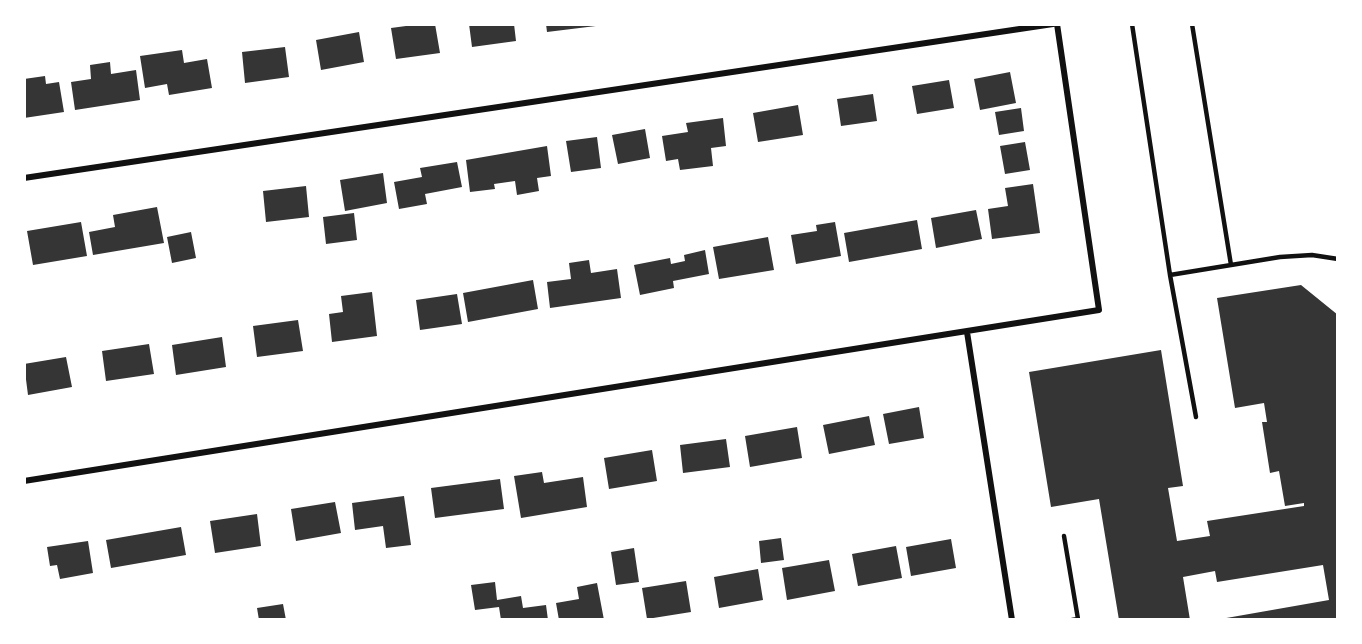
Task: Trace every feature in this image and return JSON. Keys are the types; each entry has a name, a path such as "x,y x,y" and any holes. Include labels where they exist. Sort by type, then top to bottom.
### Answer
{"street":[{"path":"24,178 1055,24 1099,310 24,481"},
{"path":"967,332 1012,620"}],"lane":[{"path":"1132,24 1170,275 1196,417"},
{"path":"1192,24 1231,265"},
{"path":"1170,275 1280,257 1312,255 1338,259"},
{"path":"1064,536 1078,619 1072,620"}],"building":[{"path":"435,24 440,53 396,59 391,28"},
{"path":"469,24 514,24 516,41 472,47"},
{"path":"546,24 604,24 604,25 547,32"},
{"path":"359,32 364,62 321,70 316,40"},
{"path":"285,47 289,77 245,83 242,52"},
{"path":"182,50 184,63 207,59 212,88 169,95 167,84 145,88 140,56"},
{"path":"110,62 111,74 136,70 140,100 75,110 71,82 91,79 90,65"},
{"path":"1010,72 1016,103 980,110 974,79"},
{"path":"45,76 46,84 59,82 64,112 24,118 24,79"},
{"path":"949,80 954,108 917,114 912,86"},
{"path":"873,94 877,121 841,126 837,99"},
{"path":"798,105 803,135 758,142 753,113"},
{"path":"1021,108 1024,131 999,135 995,112"},
{"path":"723,118 726,146 711,148 713,166 680,170 678,159 666,161 662,136 688,132 686,123"},
{"path":"645,129 650,158 618,164 612,135"},
{"path":"597,137 601,168 571,172 566,141"},
{"path":"1025,142 1030,170 1005,174 1000,146"},
{"path":"547,146 551,176 537,178 539,191 517,195 515,181 494,184 495,189 470,192 466,160"},
{"path":"457,162 462,187 425,194 427,204 399,209 394,182 422,177 420,168"},
{"path":"383,173 387,203 345,211 340,180"},
{"path":"1033,184 1040,233 992,239 988,209 1008,206 1005,188"},
{"path":"306,186 309,217 266,222 263,191"},
{"path":"157,207 164,243 93,255 89,232 115,227 113,215"},
{"path":"976,210 982,239 936,248 931,218"},
{"path":"354,213 357,240 326,244 323,217"},
{"path":"917,220 922,249 849,262 844,233"},
{"path":"81,222 87,256 33,265 27,231"},
{"path":"835,222 841,256 796,264 791,235 817,231 816,225"},
{"path":"191,232 196,258 172,263 167,237"},
{"path":"768,237 774,270 719,279 713,247"},
{"path":"705,250 709,274 673,281 674,288 640,295 634,265 670,258 671,264 685,261 684,255"},
{"path":"589,260 591,273 617,269 621,298 550,308 547,282 571,279 569,263"},
{"path":"533,280 538,309 468,322 463,293"},
{"path":"1301,285 1338,315 1338,620 1215,620 1329,600 1323,565 1217,582 1215,571 1183,577 1190,620 1119,620 1099,499 1051,507 1029,372 1161,350 1183,486 1168,488 1177,541 1210,536 1207,521 1304,506 1304,503 1285,506 1279,471 1270,473 1262,422 1267,422 1264,403 1235,408 1217,298"},
{"path":"372,292 377,336 332,342 329,314 343,312 341,296"},
{"path":"457,294 462,324 420,330 416,300"},
{"path":"298,320 303,351 257,357 253,326"},
{"path":"222,337 226,367 176,375 172,345"},
{"path":"149,344 154,374 106,381 102,351"},
{"path":"66,357 72,387 28,395 24,364"},
{"path":"919,407 924,438 889,444 883,414"},
{"path":"869,416 875,445 829,454 823,425"},
{"path":"797,427 802,458 750,467 745,436"},
{"path":"726,439 730,467 683,473 680,445"},
{"path":"652,450 657,481 609,489 604,458"},
{"path":"542,472 544,483 583,477 587,507 521,518 514,476"},
{"path":"500,479 504,509 435,518 431,488"},
{"path":"404,496 411,545 386,548 383,526 355,530 352,503"},
{"path":"335,502 341,533 296,541 291,509"},
{"path":"257,514 261,546 215,553 210,521"},
{"path":"181,527 186,555 111,568 106,540"},
{"path":"781,538 784,560 761,563 759,541"},
{"path":"951,539 956,568 911,576 906,547"},
{"path":"88,541 93,573 60,579 57,565 50,566 47,547"},
{"path":"896,546 902,578 858,586 852,554"},
{"path":"634,548 639,582 616,585 611,552"},
{"path":"829,560 835,591 787,600 782,568"},
{"path":"758,569 763,600 719,608 714,577"},
{"path":"686,581 691,612 647,619 642,588"},
{"path":"495,582 497,600 521,596 523,608 546,605 548,620 501,620 499,607 475,610 471,585"},
{"path":"597,583 604,620 559,620 556,603 579,599 577,587"},
{"path":"283,604 286,620 259,620 257,608"}]}
